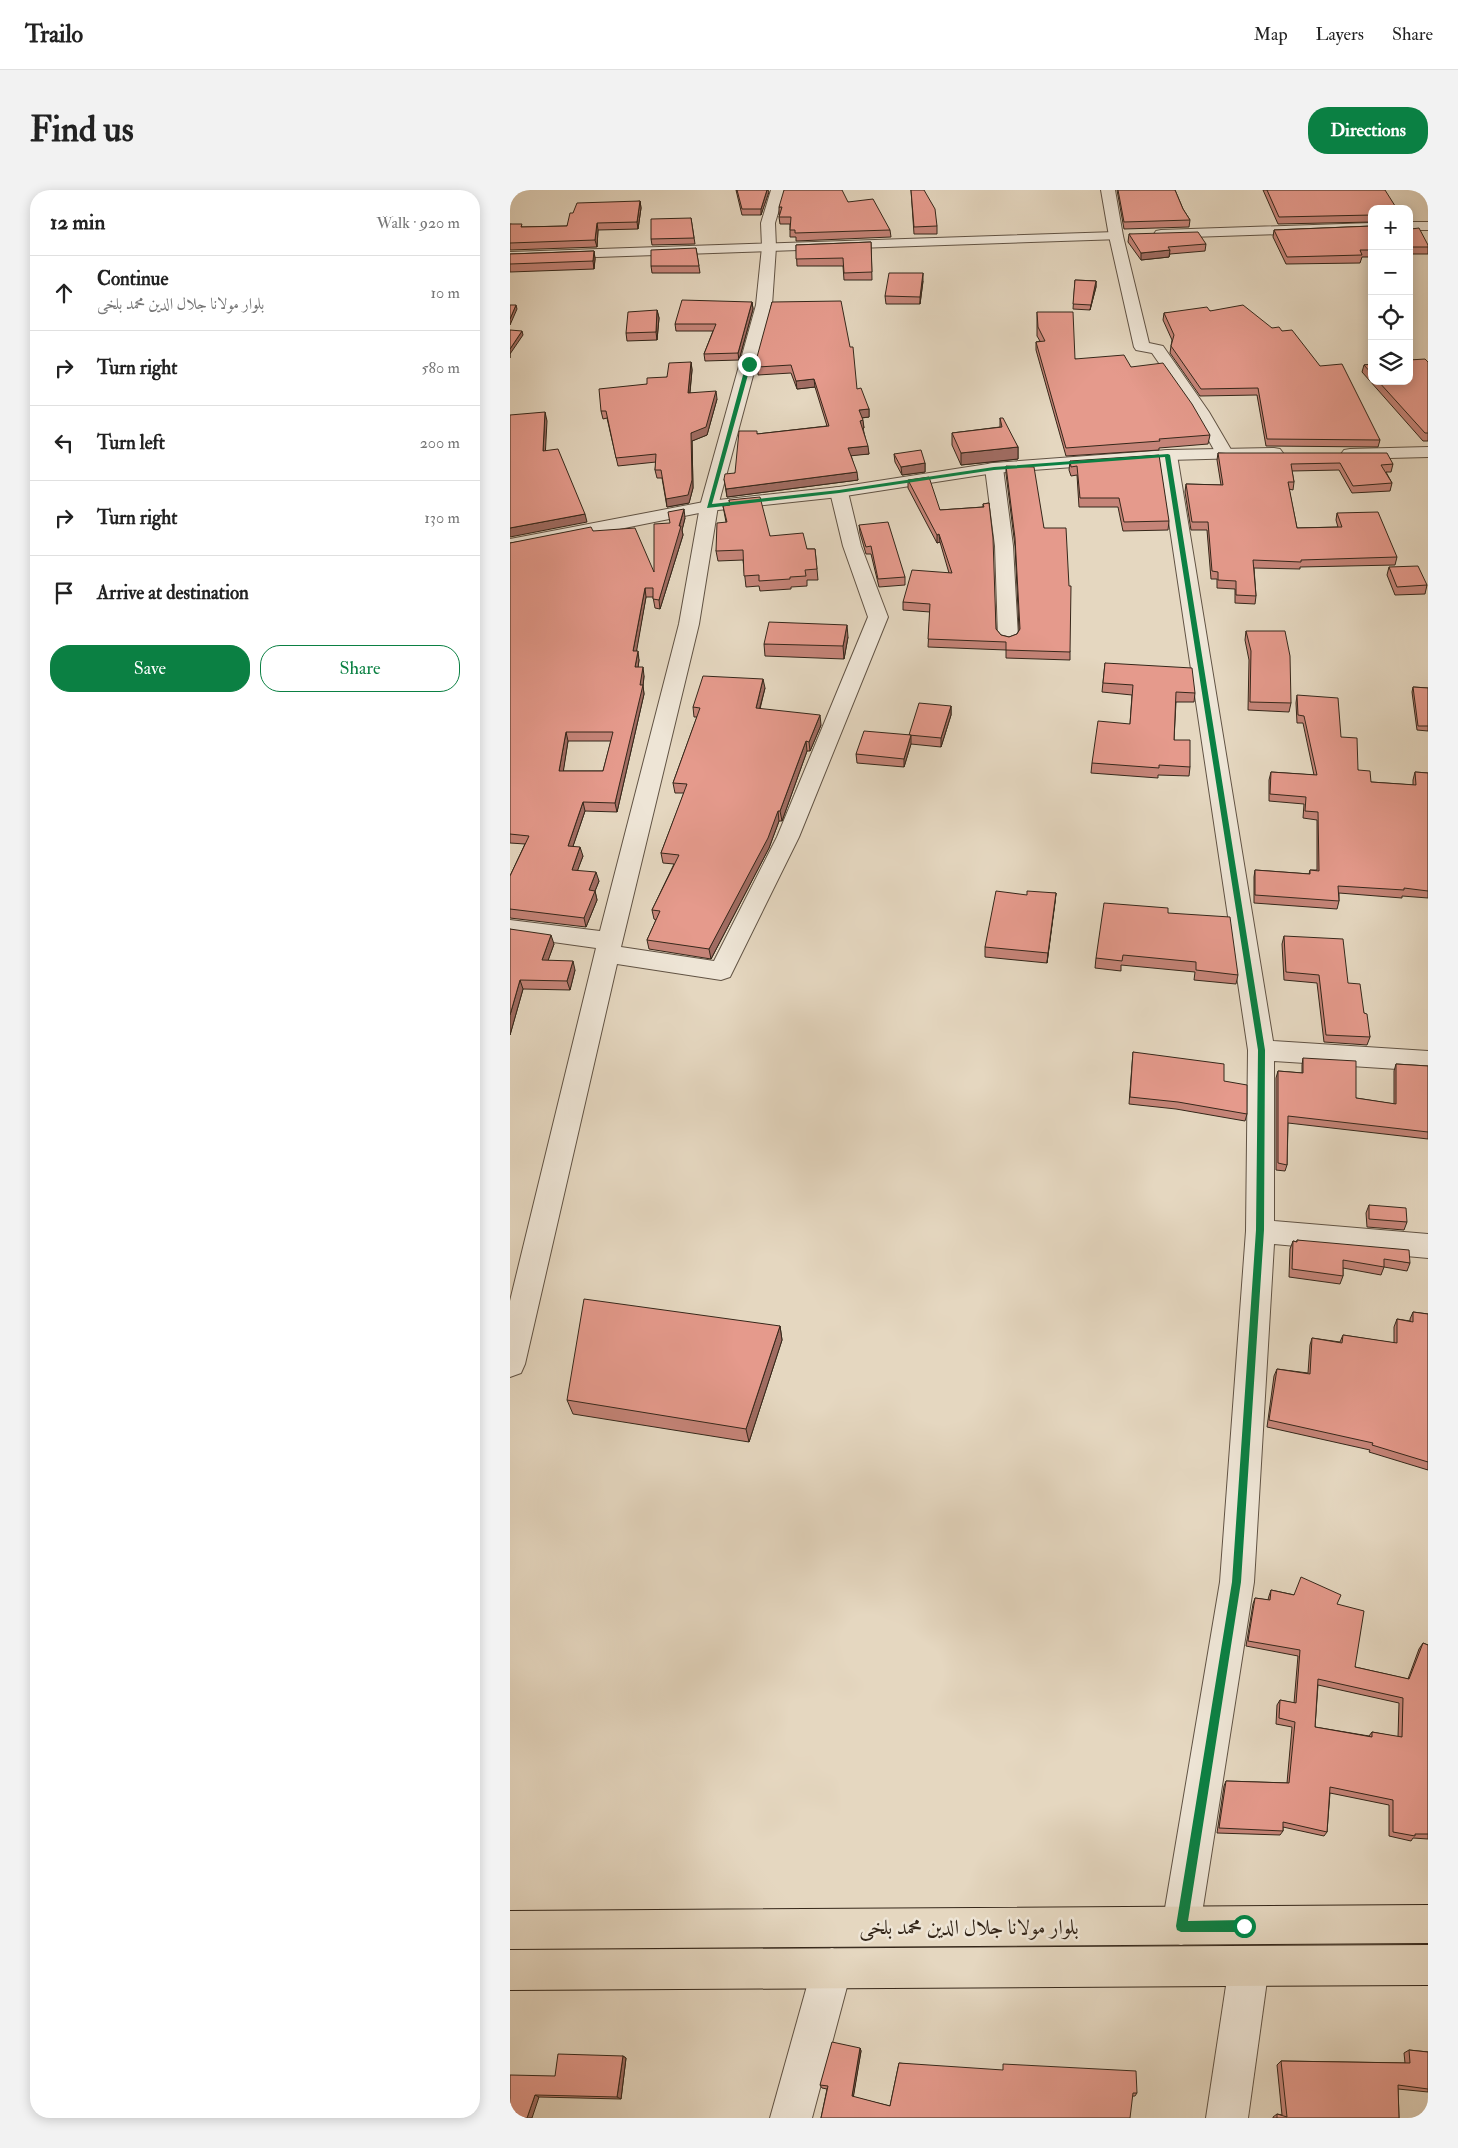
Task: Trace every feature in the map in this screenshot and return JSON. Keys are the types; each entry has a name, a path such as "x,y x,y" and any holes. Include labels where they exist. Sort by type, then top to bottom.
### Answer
{"main road":[{"name":"بلوار مولانا جلال الدین محمد بلخی","path":"510,1930 1428,1924"},
{"path":"510,1970 1428,1965"}],"street":[{"path":"510,1364 609,947 689,624 709,506 764,304 769,247 768,223 778,190"},
{"path":"1108,190 1121,236 1142,347 1157,349 1201,412 1224,453"},
{"path":"1413,226 1428,226"},
{"path":"1146,235 1368,227"},
{"path":"510,256 1121,236"},
{"path":"1334,454 1428,452"},
{"path":"510,545 709,506 839,492 994,468 1168,455 1294,453"},
{"path":"1168,455 1261,1050 1260,1230 1236,1582 1181,1926"},
{"path":"994,468 1004,546 1008,638"},
{"path":"510,928 721,971 780,854 878,617 852,546 839,492"},
{"path":"1261,1050 1428,1061"},
{"path":"1260,1230 1428,1246"},
{"path":"1228,2118 1249,1966"},
{"path":"791,2118 832,1968"}],"building":[{"path":"737,190 767,190 761,209 742,209"},
{"path":"784,190 842,190 848,202 873,199 890,230 795,233 795,230 790,230 791,217 779,217 782,207 779,207"},
{"path":"911,190 924,190 935,209 937,226 914,227"},
{"path":"1118,190 1175,190 1190,220 1124,222"},
{"path":"1267,190 1385,190 1394,205 1368,205 1368,215 1279,217"},
{"path":"640,201 637,222 597,223 595,240 510,243 510,224 522,224 521,227 567,226 570,213 573,213 577,203"},
{"path":"691,218 694,238 651,239 651,219"},
{"path":"1368,226 1368,250 1360,250 1362,255 1287,257 1274,230"},
{"path":"1419,228 1428,247 1413,247 1413,229"},
{"path":"1198,232 1206,244 1168,247 1170,250 1141,253 1129,234"},
{"path":"871,242 872,272 844,273 843,258 796,259 796,245"},
{"path":"696,248 699,266 651,266 651,250"},
{"path":"594,251 593,261 510,264 510,254"},
{"path":"889,273 923,273 920,297 885,296"},
{"path":"1075,280 1096,281 1091,305 1073,304"},
{"path":"682,300 752,302 738,353 704,354 716,324 675,324"},
{"path":"841,301 850,347 853,347 857,389 861,388 869,409 859,410 863,420 860,421 868,446 848,448 857,472 726,489 725,474 735,473 739,431 757,431 757,434 829,426 814,379 796,381 791,365 758,367 757,357 772,302"},
{"path":"510,305 516,305 510,319"},
{"path":"1243,305 1272,328 1279,327 1282,331 1292,330 1320,366 1342,364 1380,440 1267,439 1258,388 1201,389 1171,346 1174,335 1164,313 1207,307 1210,311"},
{"path":"657,310 656,332 626,333 628,312"},
{"path":"1037,312 1073,312 1075,359 1124,355 1131,367 1163,363 1192,404 1210,435 1066,448 1036,342 1045,341 1038,327"},
{"path":"510,330 522,331 510,349"},
{"path":"1425,359 1428,362 1428,433 1425,433 1382,385 1413,385 1413,360"},
{"path":"691,362 688,393 716,391 706,427 691,433 692,480 688,495 666,499 661,470 655,470 656,454 616,458 606,411 601,411 599,389 647,384 647,378 667,377 669,363"},
{"path":"545,412 543,451 558,449 585,514 510,528 510,415"},
{"path":"1000,418 1003,418 1018,447 961,453 952,433 1002,427"},
{"path":"921,450 925,463 901,467 894,454"},
{"path":"1218,453 1387,453 1393,464 1381,465 1392,483 1353,486 1340,463 1291,464 1294,482 1288,482 1297,528 1342,527 1337,513 1378,512 1397,557 1301,560 1301,562 1253,560 1256,596 1236,595 1236,581 1218,580 1218,572 1212,571 1208,522 1192,522 1186,484 1223,485"},
{"path":"1159,455 1169,521 1124,522 1119,498 1080,498 1077,466 1071,467 1070,461"},
{"path":"1006,466 1034,467 1044,528 1066,528 1069,586 1071,586 1070,652 1006,650 1006,642 928,639 930,604 903,602 912,570 952,573 939,534 937,535 908,480 929,477 940,510 984,507 983,504 989,503 993,538 996,629 1001,635 1009,637 1017,634 1020,629 1015,538"},
{"path":"760,497 770,536 803,533 807,549 815,549 817,569 805,570 806,576 759,581 759,575 744,576 743,550 716,551 717,523 727,522 723,506 730,505 729,500"},
{"path":"684,509 679,526 681,526 659,600 653,599 653,588 645,588 633,651 638,651 635,667 643,667 640,685 643,685 615,803 583,802 568,846 580,847 572,870 596,872 589,890 595,891 584,918 510,909 510,876 529,836 510,834 510,543 591,527 593,531 635,528 654,572 654,524 670,523 668,512","holes":["566,732 613,732 603,771 559,771"]},
{"path":"888,522 905,577 878,579 871,546 866,547 859,525"},
{"path":"1418,566 1427,585 1397,587 1389,567"},
{"path":"769,622 847,625 843,646 764,644"},
{"path":"1246,631 1285,631 1290,656 1291,703 1250,702 1251,651"},
{"path":"1105,663 1192,668 1195,693 1176,692 1174,740 1190,740 1190,767 1159,765 1159,768 1092,763 1098,721 1130,724 1133,685 1103,683"},
{"path":"703,676 763,679 756,708 820,715 809,742 806,741 768,838 709,949 647,940 660,911 652,910 679,855 661,853 687,784 673,783 700,708 693,707"},
{"path":"1413,687 1428,688 1428,726 1418,726"},
{"path":"1297,695 1338,698 1341,737 1357,738 1358,770 1370,771 1371,782 1416,785 1415,772 1428,773 1428,891 1404,888 1404,890 1338,886 1339,901 1255,895 1255,870 1310,874 1310,870 1319,871 1318,812 1305,811 1306,797 1270,794 1271,772 1317,775 1304,716 1298,715"},
{"path":"919,703 951,706 941,738 909,735"},
{"path":"864,731 911,735 904,759 856,754"},
{"path":"996,891 1027,895 1027,891 1056,893 1048,953 985,947"},
{"path":"1104,903 1168,908 1168,913 1230,917 1238,975 1196,970 1196,962 1123,955 1122,961 1096,958"},
{"path":"510,929 551,935 542,960 573,961 567,981 520,980 510,1015"},
{"path":"1284,936 1343,939 1348,983 1360,984 1370,1037 1326,1035 1319,975 1286,972"},
{"path":"1133,1052 1224,1064 1224,1081 1247,1085 1247,1114 1178,1102 1130,1097"},
{"path":"1303,1058 1356,1061 1356,1098 1396,1104 1396,1064 1428,1066 1428,1132 1288,1116 1287,1165 1278,1163 1278,1071 1303,1073"},
{"path":"1369,1205 1406,1208 1407,1222 1369,1219"},
{"path":"1297,1240 1409,1250 1410,1263 1384,1259 1384,1267 1343,1260 1343,1276 1292,1269 1293,1241 1297,1242"},
{"path":"584,1299 780,1326 746,1429 567,1400"},
{"path":"1413,1312 1428,1314 1428,1462 1372,1445 1373,1443 1269,1420 1277,1369 1310,1374 1312,1338 1342,1343 1343,1335 1397,1343 1397,1319 1413,1322"},
{"path":"1301,1577 1341,1595 1337,1604 1364,1611 1355,1667 1409,1679 1423,1643 1428,1645 1428,1834 1415,1834 1415,1836 1393,1832 1393,1800 1330,1787 1327,1832 1283,1822 1283,1831 1219,1828 1226,1781 1289,1783 1295,1722 1279,1718 1280,1700 1296,1703 1300,1650 1248,1641 1255,1598 1270,1600 1271,1590 1294,1595","holes":["1318,1679 1403,1698 1402,1737 1372,1732 1372,1737 1315,1727"]},
{"path":"832,2042 860,2048 852,2096 890,2106 899,2063 1003,2070 1003,2064 1136,2071 1137,2093 1133,2093 1130,2118 821,2118 828,2086 820,2085"},
{"path":"1409,2050 1428,2052 1428,2089 1398,2085 1399,2118 1277,2118 1277,2114 1287,2117 1281,2061 1410,2063"},
{"path":"558,2054 623,2056 617,2097 535,2095 527,2118 510,2118 510,2075 555,2076"}],"route":[{"path":"749,364 723,449 709,506 839,492 994,468 1168,455 1261,1050 1260,1230 1236,1582 1181,1926 1244,1926"}]}
